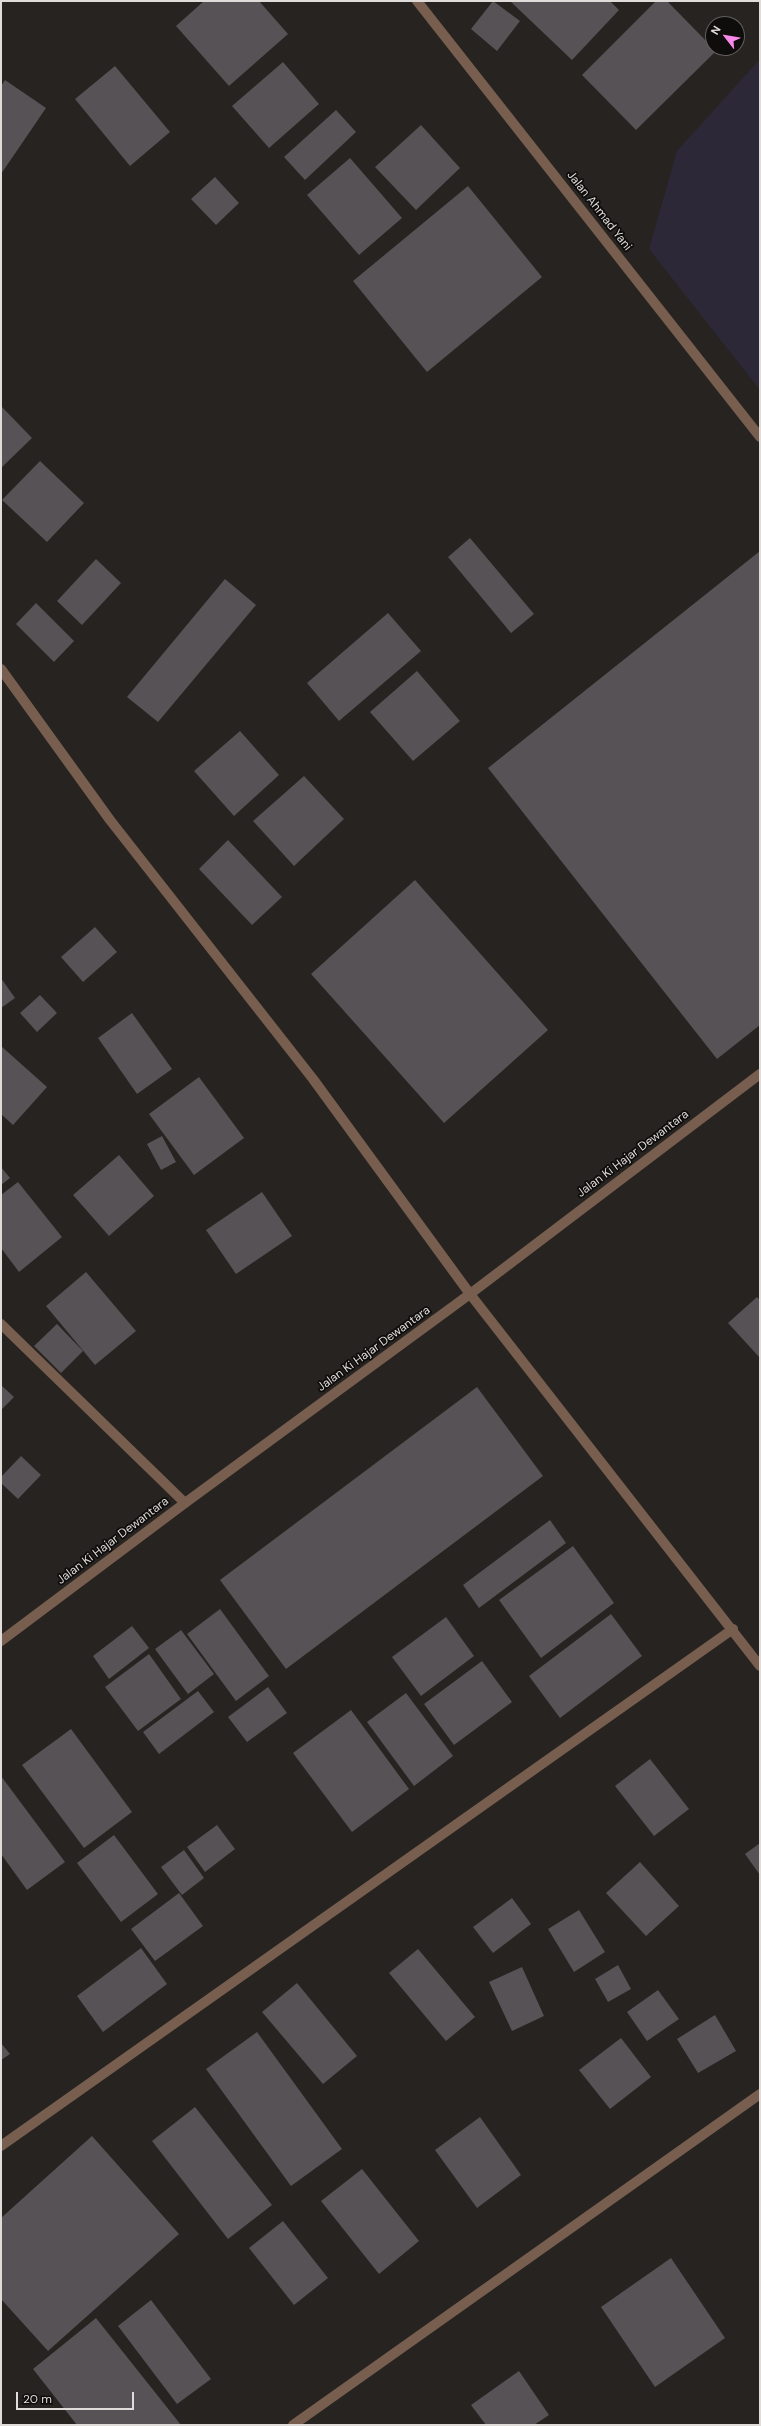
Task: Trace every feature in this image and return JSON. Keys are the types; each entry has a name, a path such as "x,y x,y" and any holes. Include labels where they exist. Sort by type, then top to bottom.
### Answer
{"street":[{"name":"Jalan Ahmad Yani","path":"417,1 760,437"},
{"path":"1,669 110,820 313,1079 470,1294 733,1629 760,1666"},
{"name":"Jalan Ki Hajar Dewantara","path":"1,1641 185,1503 470,1294 760,1074"},
{"path":"1,1324 185,1503"},
{"path":"1,2146 733,1629"},
{"path":"293,2425 760,2094"}],"shaded area":[{"path":"760,59 760,390 649,249 677,151"}],"building":[{"path":"204,1 259,1 288,34 229,86 176,26"},
{"path":"493,1 520,21 497,51 471,29"},
{"path":"510,1 610,1 619,10 572,60"},
{"path":"656,1 667,1 705,40 705,56 711,56 636,130 582,75"},
{"path":"283,62 319,104 269,148 232,106"},
{"path":"115,66 170,132 130,166 75,99"},
{"path":"5,80 46,108 1,174 1,86"},
{"path":"336,110 356,132 305,180 284,157"},
{"path":"421,125 460,168 416,210 375,167"},
{"path":"350,158 402,218 359,255 307,195"},
{"path":"215,177 239,203 216,225 191,199"},
{"path":"468,186 542,277 427,372 353,281"},
{"path":"1,406 32,438 1,468"},
{"path":"40,461 84,503 47,542 2,500"},
{"path":"470,538 534,614 511,633 448,557"},
{"path":"760,551 760,1025 717,1059 488,768"},
{"path":"96,559 121,583 82,625 57,601"},
{"path":"225,579 256,605 158,722 127,697"},
{"path":"36,603 74,641 54,662 16,624"},
{"path":"388,613 421,651 339,721 307,683"},
{"path":"417,671 460,721 413,761 370,712"},
{"path":"240,731 279,775 234,816 194,771"},
{"path":"304,776 344,819 294,866 253,821"},
{"path":"228,840 282,897 252,925 199,869"},
{"path":"415,880 548,1030 444,1123 311,974"},
{"path":"95,927 117,952 83,982 61,957"},
{"path":"1,978 15,998 1,1008"},
{"path":"40,995 57,1013 37,1032 20,1013"},
{"path":"132,1013 172,1069 137,1094 98,1038"},
{"path":"1,1046 47,1087 13,1125 1,1114"},
{"path":"199,1077 244,1138 194,1175 149,1114"},
{"path":"162,1136 176,1162 161,1170 147,1144"},
{"path":"119,1155 154,1196 109,1236 73,1195"},
{"path":"1,1167 10,1178 1,1185"},
{"path":"18,1182 62,1237 19,1272 1,1248 1,1195"},
{"path":"262,1192 292,1236 236,1274 206,1230"},
{"path":"86,1272 136,1331 95,1365 46,1306"},
{"path":"757,1297 760,1300 760,1358 728,1323"},
{"path":"57,1324 83,1351 61,1373 34,1346"},
{"path":"1,1385 14,1397 1,1410"},
{"path":"477,1387 543,1476 286,1669 220,1580"},
{"path":"21,1456 41,1475 18,1499 1,1483 1,1477"},
{"path":"550,1520 566,1543 479,1608 463,1585"},
{"path":"573,1546 614,1603 541,1658 499,1600"},
{"path":"220,1609 269,1676 236,1701 187,1634"},
{"path":"611,1614 642,1656 560,1718 529,1676"},
{"path":"446,1617 474,1656 421,1696 392,1657"},
{"path":"132,1626 149,1648 109,1679 93,1656"},
{"path":"181,1630 214,1674 188,1694 155,1649"},
{"path":"149,1654 181,1699 138,1731 105,1687"},
{"path":"482,1661 512,1702 454,1745 424,1704"},
{"path":"268,1687 287,1713 247,1742 228,1717"},
{"path":"198,1691 214,1712 159,1754 143,1732"},
{"path":"406,1693 453,1756 414,1786 367,1722"},
{"path":"351,1710 409,1789 352,1832 293,1753"},
{"path":"71,1729 132,1812 84,1848 22,1765"},
{"path":"650,1759 689,1809 654,1836 615,1786"},
{"path":"1,1776 65,1862 27,1890 1,1854"},
{"path":"217,1825 235,1849 205,1872 187,1847"},
{"path":"114,1835 158,1894 121,1922 77,1863"},
{"path":"760,1843 760,1875 745,1854"},
{"path":"184,1850 204,1878 182,1895 161,1867"},
{"path":"640,1862 679,1906 646,1936 606,1893"},
{"path":"179,1893 203,1926 155,1961 131,1929"},
{"path":"512,1898 531,1924 493,1953 473,1927"},
{"path":"579,1910 605,1952 574,1972 548,1929"},
{"path":"141,1948 167,1984 103,2032 77,1996"},
{"path":"418,1949 475,2017 446,2041 389,1973"},
{"path":"618,1965 631,1989 608,2002 595,1979"},
{"path":"522,1967 544,2016 512,2031 489,1982"},
{"path":"297,1983 357,2056 323,2084 262,2012"},
{"path":"658,1990 679,2019 647,2041 627,2012"},
{"path":"715,2015 736,2051 698,2073 677,2039"},
{"path":"257,2032 342,2149 291,2186 206,2069"},
{"path":"621,2038 651,2077 610,2109 579,2070"},
{"path":"1,2043 10,2054 1,2060"},
{"path":"195,2107 272,2205 228,2239 152,2141"},
{"path":"480,2117 521,2175 477,2208 435,2150"},
{"path":"92,2136 179,2234 48,2351 1,2299 1,2218"},
{"path":"362,2169 419,2241 379,2274 321,2201"},
{"path":"283,2221 328,2278 294,2305 249,2248"},
{"path":"671,2258 725,2338 655,2387 601,2307"},
{"path":"151,2300 211,2379 177,2404 118,2326"},
{"path":"96,2318 181,2425 77,2425 33,2369"},
{"path":"519,2371 549,2415 534,2425 486,2425 471,2405"}]}
